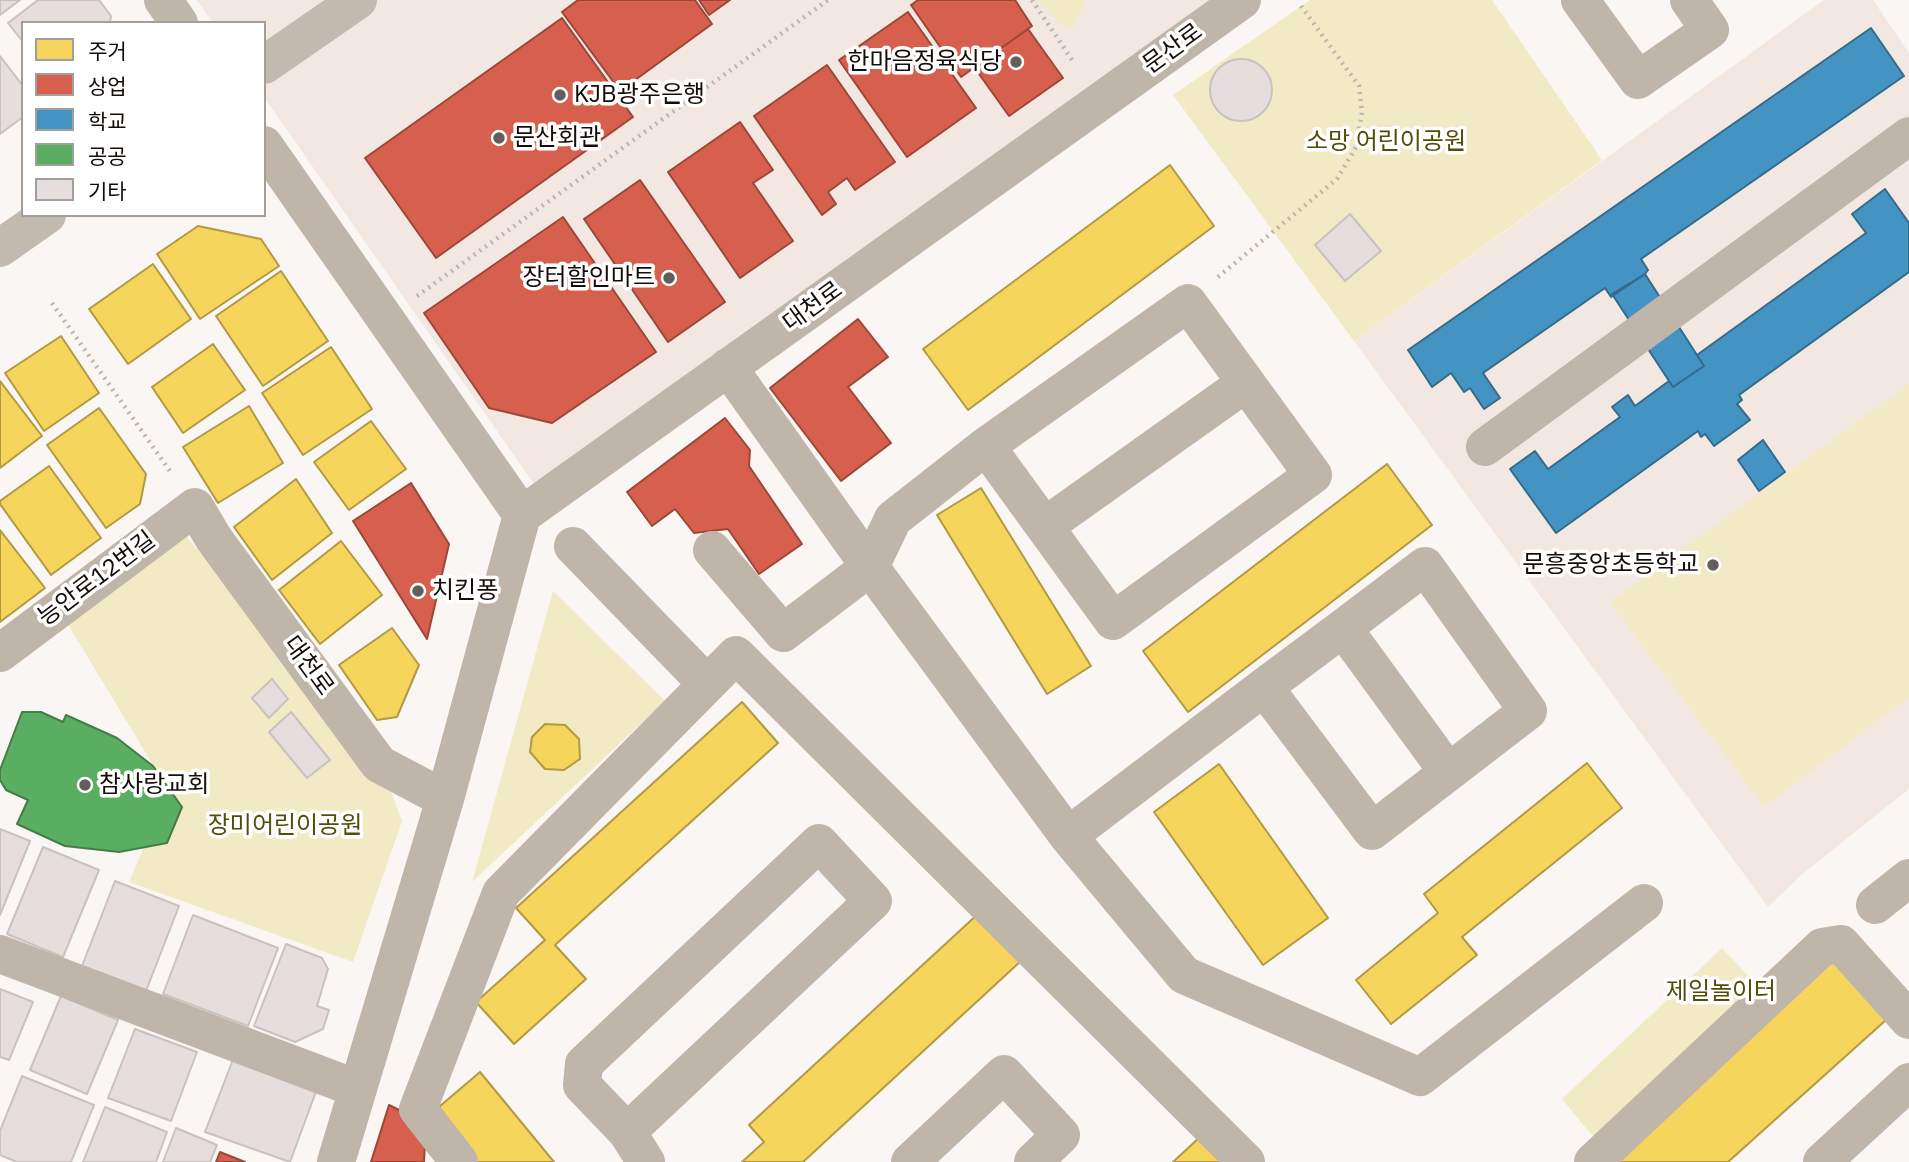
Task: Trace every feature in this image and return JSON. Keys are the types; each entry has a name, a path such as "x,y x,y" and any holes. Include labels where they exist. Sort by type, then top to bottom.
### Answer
{"main road":[{"path":"266,64 358,0"},
{"path":"0,248 44,217"}],"street":[{"path":"163,0 178,21"},
{"name":"문산로","path":"1104,99 1242,0"},
{"path":"1580,0 1638,80 1710,30 1689,0"},
{"name":"대천로","path":"522,515 1104,99"},
{"path":"1485,447 1909,136"},
{"path":"266,148 522,515 446,799 335,1162"},
{"path":"712,550 783,633 870,568 893,519 986,446 1188,303 1313,475 1113,621 986,446"},
{"path":"728,368 870,568 1068,836 1184,975 1420,1077 1644,903"},
{"path":"1045,526 1246,383"},
{"name":"대천로","path":"195,506 214,539 379,764 446,799"},
{"name":"능안로12번길","path":"0,653 195,506"},
{"path":"573,546 707,684"},
{"path":"1068,836 1264,687 1425,566 1528,711 1372,831 1264,687"},
{"path":"1343,628 1448,772"},
{"path":"458,1162 418,1109 500,893 736,655 1246,1162"},
{"path":"819,843 873,901 636,1147 582,1085 584,1064 819,843"},
{"path":"1875,905 1909,878"},
{"path":"1594,1162 1822,947 1841,944 1909,1020"},
{"path":"0,954 358,1089"},
{"path":"910,1162 1004,1074 1061,1135 1033,1162"},
{"path":"1822,1162 1909,1082"}],"path":[{"path":"412,300 828,0"},
{"path":"1032,0 1072,60"},
{"path":"1188,303 1337,179 1356,147 1362,112 1359,86 1301,6"},
{"path":"52,303 195,506"}],"shaded area":[{"path":"197,0 1210,0 534,484 266,100 266,21 212,21"},
{"name":"문흥중앙초등학교","path":"1824,0 1873,0 1909,53 1909,789 1800,876 1768,907 1354,341"}],"green space":[{"path":"1037,0 1082,0 1084,5 1074,26 1063,26"},
{"name":"소망 어린이공원","path":"1310,0 1492,0 1602,160 1354,341 1173,95"},
{"path":"1909,384 1909,697 1764,806 1610,602"},
{"name":"장미어린이공원","path":"186,536 390,789 402,821 353,962 129,882 144,847 167,843 182,807 167,788 64,618"},
{"path":"553,591 665,701 472,882"},
{"name":"제일놀이터","path":"1722,948 1764,993 1600,1145 1562,1099"}],"building: 주거":[{"path":"1170,165 1214,226 968,410 923,349"},
{"path":"198,226 261,239 279,266 200,319 157,254"},
{"path":"153,264 191,319 128,364 89,309"},
{"path":"281,271 328,341 263,386 216,316"},
{"path":"61,336 99,393 44,431 5,373"},
{"path":"213,344 245,390 183,433 152,387"},
{"path":"331,347 372,409 303,455 262,393"},
{"path":"0,381 42,436 0,468"},
{"path":"249,406 283,463 218,503 183,447"},
{"path":"99,408 146,474 140,504 106,528 47,445"},
{"path":"371,421 406,469 349,510 314,462"},
{"path":"1387,464 1432,525 1188,712 1143,651"},
{"path":"49,466 101,538 51,575 0,504 0,501"},
{"path":"296,479 332,533 272,580 234,527"},
{"path":"981,488 1091,666 1047,694 937,515"},
{"path":"0,530 45,588 0,622"},
{"path":"341,541 382,595 320,644 279,590"},
{"path":"392,628 419,665 397,717 377,720 339,665"},
{"path":"742,702 778,743 555,945 586,979 514,1044 476,1002 545,940 516,908"},
{"path":"545,724 565,725 579,739 580,759 564,770 545,769 530,752 532,737"},
{"path":"1587,763 1622,808 1462,937 1477,955 1391,1024 1356,980 1438,913 1424,894"},
{"path":"1219,764 1328,918 1263,965 1154,812"},
{"path":"979,913 1022,960 803,1162 742,1162 764,1142 749,1125"},
{"path":"1838,950 1896,1011 1728,1162 1611,1162"},
{"path":"480,1072 554,1162 474,1162 433,1112"},
{"path":"1200,1137 1223,1162 1173,1162"}],"building: 상업":[{"path":"578,0 695,0 712,24 620,91 562,12"},
{"path":"699,0 730,0 709,15"},
{"path":"918,0 1015,0 1032,26 961,77 911,5"},
{"path":"908,12 976,108 907,157 839,60"},
{"name":"문산회관","path":"562,18 633,117 436,258 365,158"},
{"path":"1028,29 1063,78 1009,116 974,67"},
{"path":"827,65 895,162 855,190 847,178 828,192 836,204 822,215 754,116"},
{"path":"740,122 773,170 753,183 793,241 740,278 668,172"},
{"path":"640,180 725,302 668,342 584,219"},
{"path":"563,217 656,352 552,423 489,408 424,313"},
{"path":"858,319 888,357 848,387 891,443 841,481 770,388"},
{"path":"725,418 750,450 749,466 802,544 759,574 728,529 694,533 675,509 652,526 627,492"},
{"name":"치킨퐁","path":"411,483 449,544 427,639 353,521"},
{"path":"389,1105 426,1123 424,1162 371,1162"},
{"path":"220,1152 245,1162 216,1162"}],"building: 학교":[{"path":"1871,28 1904,76 1641,259 1648,270 1645,274 1611,297 1605,288 1483,373 1500,398 1484,409 1470,388 1464,392 1451,373 1432,387 1408,350"},
{"path":"1885,189 1909,223 1909,272 1739,395 1742,400 1737,404 1750,420 1714,446 1705,434 1701,437 1698,431 1556,533 1510,469 1535,451 1548,469 1620,417 1612,407 1628,395 1635,406 1669,381 1673,387 1704,366 1697,355 1866,233 1852,214"},
{"path":"1645,274 1704,366 1673,387 1612,294"},
{"path":"1763,440 1785,472 1759,491 1738,460"}],"building: 공공":[{"name":"참사랑교회","path":"22,712 41,712 63,722 66,715 117,738 153,766 182,807 167,843 119,852 65,846 17,824 28,800 6,790 0,780 0,770"}],"building: 기타":[{"path":"0,0 20,0 0,15"},
{"path":"38,0 99,0 111,16 110,21 21,21 21,39 8,23"},
{"path":"0,56 21,83 21,118 0,134"},
{"path":"1241,59 1253,61 1263,68 1270,78 1270,102 1263,112 1253,119 1241,121 1229,119 1219,112 1212,102 1210,90 1212,78 1219,68 1229,61"},
{"path":"1350,214 1381,251 1345,281 1315,245"},
{"path":"272,679 288,699 269,718 252,698"},
{"path":"291,712 330,760 307,778 269,732"},
{"path":"0,829 30,841 0,915"},
{"path":"43,847 99,870 63,957 7,934"},
{"path":"115,881 179,906 146,991 82,966"},
{"path":"193,915 278,948 248,1026 163,994"},
{"path":"286,944 322,958 328,969 317,1006 329,1010 323,1029 295,1042 254,1026"},
{"path":"0,989 33,1002 9,1060 0,1057"},
{"path":"61,996 118,1020 87,1094 30,1070"},
{"path":"135,1029 197,1052 171,1121 108,1098"},
{"path":"234,1057 317,1089 290,1162 205,1132"},
{"path":"22,1076 94,1105 71,1162 17,1162 0,1155 0,1131"},
{"path":"105,1107 167,1132 156,1162 83,1162"},
{"path":"176,1128 217,1145 210,1162 163,1162"}],"place":[{"name":"한마음정육식당","path":"1016,62"},
{"name":"KJB광주은행","path":"560,95"},
{"name":"문산회관","path":"499,138"},
{"name":"장터할인마트","path":"669,278"},
{"name":"문흥중앙초등학교","path":"1713,565"},
{"name":"치킨퐁","path":"418,591"},
{"name":"참사랑교회","path":"85,785"}]}
